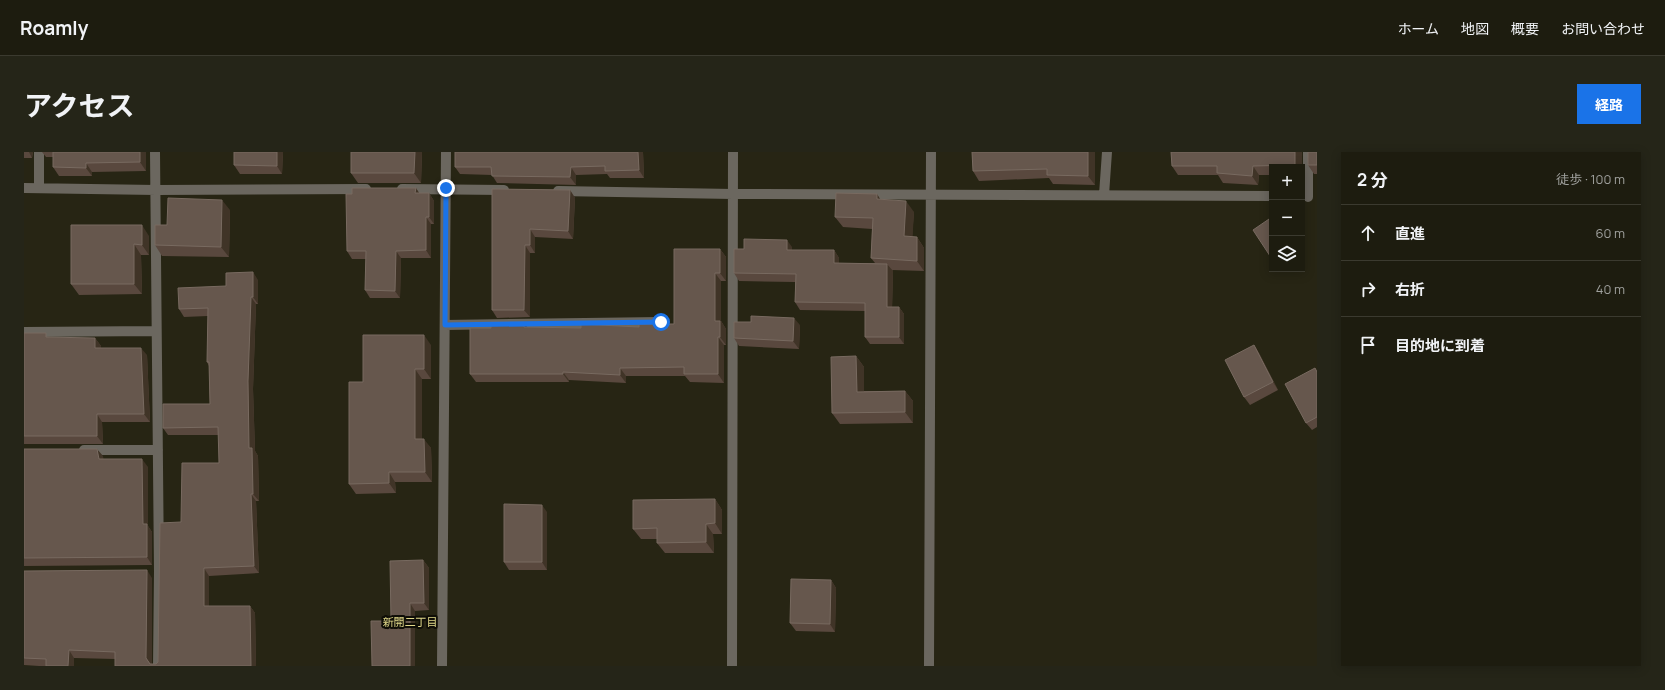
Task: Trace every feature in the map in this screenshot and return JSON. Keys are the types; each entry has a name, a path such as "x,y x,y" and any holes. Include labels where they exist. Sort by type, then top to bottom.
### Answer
{"street":[{"path":"39,152 40,188"},
{"path":"156,152 156,331 158,450 155,571 158,666"},
{"path":"442,666 446,152"},
{"path":"732,666 733,152"},
{"path":"929,666 931,152"},
{"path":"1104,195 1107,152"},
{"path":"1308,152 1309,197"},
{"path":"24,188 156,190 376,189"},
{"path":"391,189 446,188 518,190"},
{"path":"550,190 734,194 1269,196"},
{"path":"445,325 661,322"},
{"path":"24,332 156,331"},
{"path":"71,450 158,450"}],"building":[{"path":"53,152 140,152 140,162 86,163 86,168 53,167"},
{"path":"234,152 277,152 277,166 234,165"},
{"path":"351,152 415,152 414,173 351,173"},
{"path":"455,152 638,152 639,170 605,171 605,166 571,167 570,177 492,176 491,167 455,167"},
{"path":"972,152 1088,152 1088,176 1047,175 1047,169 973,171"},
{"path":"1171,152 1295,152 1295,164 1269,164 1269,166 1253,166 1252,176 1217,173 1217,166 1172,166"},
{"path":"1308,152 1317,152 1317,165 1308,165"},
{"path":"352,188 416,188 415,193 429,193 429,217 426,217 426,250 396,251 395,291 365,290 366,251 347,251 346,194 352,194"},
{"path":"492,189 570,190 568,231 530,229 530,245 525,245 524,310 492,310"},
{"path":"836,193 877,194 877,199 906,201 904,236 917,237 917,261 871,258 873,218 835,217"},
{"path":"168,198 222,200 221,247 155,245 155,225 167,225"},
{"path":"1269,219 1269,254 1253,230"},
{"path":"71,225 142,225 142,245 134,244 134,284 71,284"},
{"path":"744,239 787,240 787,250 834,250 834,263 887,264 887,307 899,307 899,337 865,337 865,303 795,302 796,274 734,273 734,249 744,249"},
{"path":"674,249 720,249 720,273 715,273 715,321 720,321 720,337 718,337 718,374 684,374 684,367 620,368 620,375 563,372 563,374 470,374 470,328 491,328 491,322 524,322 524,327 581,328 581,324 639,327 639,324 674,324"},
{"path":"253,272 248,381 249,448 252,448 253,494 251,494 254,566 204,568 204,606 250,606 251,666 115,666 115,652 69,650 68,666 46,666 46,659 24,658 24,571 147,570 146,658 150,664 156,664 158,662 160,523 181,522 182,463 219,463 218,427 163,428 163,404 210,404 209,362 207,362 208,308 179,309 178,288 226,286 226,273"},
{"path":"751,316 794,318 793,341 734,338 734,322 751,322"},
{"path":"24,333 46,333 46,337 95,338 95,348 141,348 144,414 97,414 97,436 24,436"},
{"path":"363,335 424,335 424,369 415,369 415,439 424,439 425,472 389,472 389,483 349,484 349,382 363,382"},
{"path":"1254,345 1273,382 1244,397 1225,360"},
{"path":"856,356 857,392 905,391 905,412 832,413 831,357"},
{"path":"1315,368 1317,372 1317,417 1306,423 1285,384"},
{"path":"24,449 97,449 99,459 142,459 143,524 147,524 147,557 24,558"},
{"path":"715,499 715,523 706,524 706,542 657,543 657,528 633,529 633,500"},
{"path":"504,504 542,505 542,562 504,562"},
{"path":"423,560 424,603 410,603 410,666 372,666 371,621 391,621 390,561"},
{"path":"791,579 831,580 830,624 790,623"}],"district":[{"name":"新開二丁目","path":"410,622"}],"route":[{"path":"446,188 445,325 661,322"}]}
